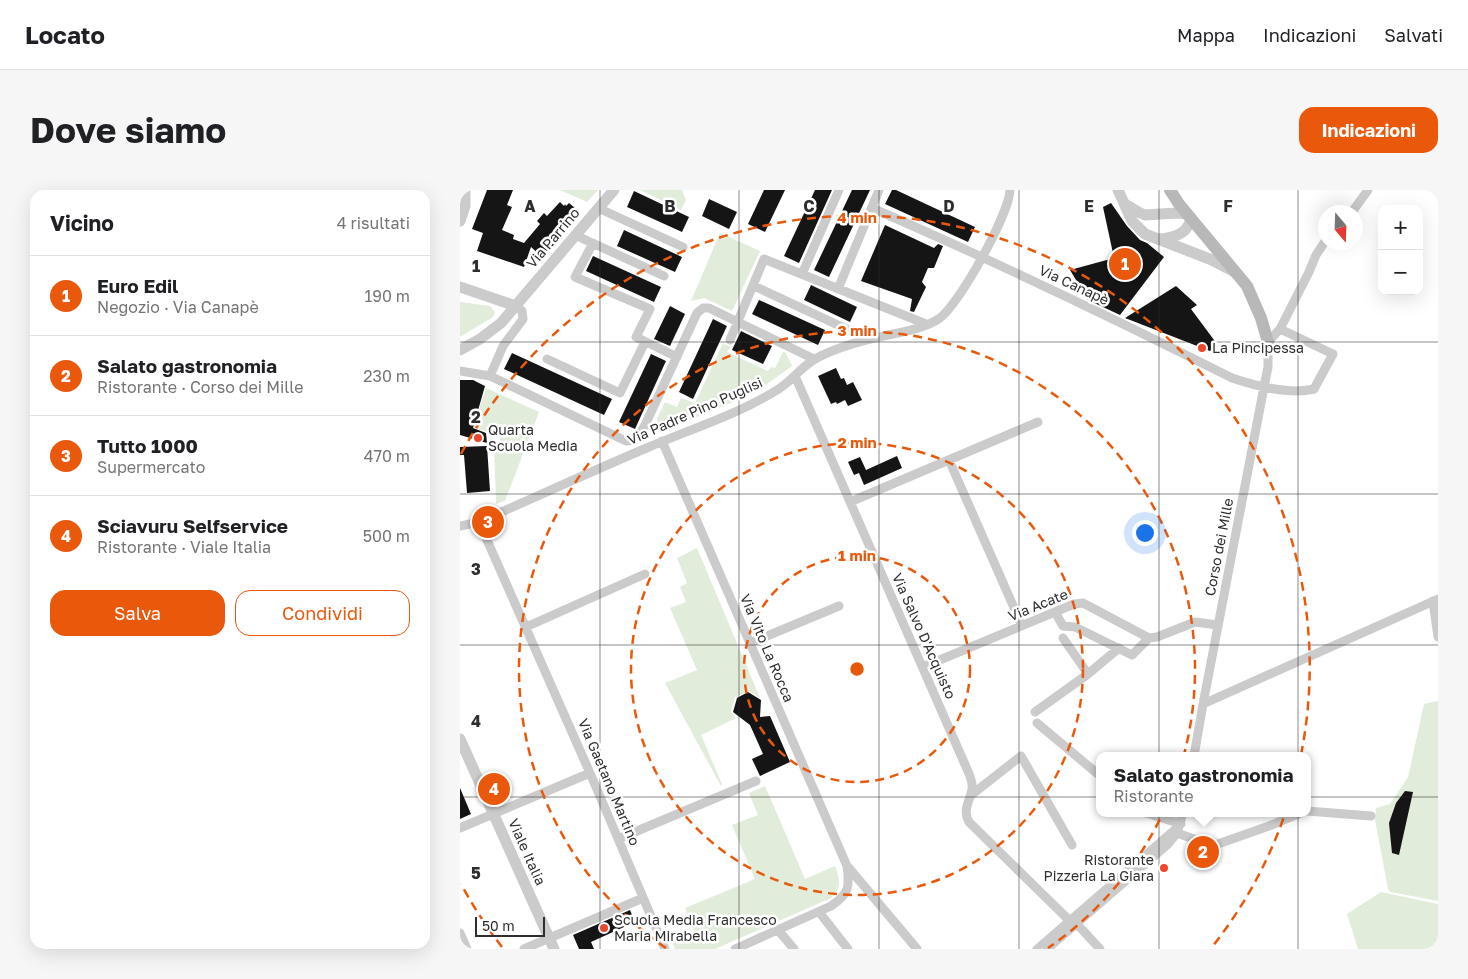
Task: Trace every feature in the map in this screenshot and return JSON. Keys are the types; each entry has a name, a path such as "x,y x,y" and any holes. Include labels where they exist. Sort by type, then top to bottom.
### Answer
{"main road":[{"path":"1170,190 1247,286 1261,318 1268,342"}],"street":[{"path":"460,221 465,206 465,190"},
{"name":"Via Parrino","path":"460,350 480,339 501,322 614,190"},
{"path":"802,274 839,190"},
{"path":"838,289 879,190"},
{"name":"Via Padre Pino Puglisi","path":"460,526 480,522 662,441 748,406 778,390 814,359 868,339 920,328 940,318 954,304 968,283 1009,198 1010,190"},
{"path":"1118,190 1132,221 1145,234 1212,260 1235,272"},
{"path":"1156,214 1165,207 1170,199 1170,190"},
{"path":"1357,205 1368,190"},
{"path":"1125,204 1146,215 1190,216 1186,230 1168,238 1157,239"},
{"path":"598,208 682,247"},
{"name":"Via Canapè","path":"872,208 982,256 1232,378 1264,387 1304,392 1314,389 1333,354 1280,329"},
{"path":"575,235 664,276"},
{"path":"592,243 575,277 650,309 636,337 677,357"},
{"path":"1268,342 1280,329 1320,250"},
{"path":"730,340 764,259 926,324"},
{"path":"754,286 868,339"},
{"path":"460,287 516,306 522,311 522,318 503,346 490,376"},
{"path":"460,371 490,376 626,441 632,441 638,437 645,425 697,313 703,308 709,308 814,359"},
{"path":"547,359 620,393 645,342"},
{"name":"Corso dei Mille","path":"1195,752 1268,367 1268,342"},
{"name":"Via Salvo D'Acquisto","path":"795,376 970,776 972,788 966,806 966,817 1100,949"},
{"path":"850,502 1038,422"},
{"name":"Via Vito La Rocca","path":"662,441 847,866"},
{"path":"949,460 1022,626"},
{"name":"Via Gaetano Martino","path":"480,522 665,949"},
{"path":"526,627 645,574"},
{"path":"1203,704 1435,600 1438,637"},
{"name":"Via Acate","path":"922,667 1074,604 1083,603 1149,638"},
{"path":"750,644 839,606"},
{"path":"1055,612 1063,626 1075,627 1132,655 1149,638 1158,637 1186,624 1195,622 1218,624"},
{"path":"1063,638 1088,674"},
{"path":"1035,712 1088,674 1118,648"},
{"path":"1036,723 1096,773"},
{"name":"Viale Italia","path":"460,739 554,949"},
{"path":"968,798 1021,756 1072,845"},
{"path":"460,828 590,773"},
{"path":"618,838 756,781"},
{"path":"1311,811 1371,816"},
{"path":"1155,817 1205,843 1215,845 1290,817"},
{"path":"1047,949 1074,923 1168,844 1179,828 1182,817"},
{"path":"735,949 831,906 843,898 849,880 847,866"},
{"path":"847,866 917,949"},
{"path":"524,949 643,898"},
{"path":"818,912 848,949"},
{"path":"1036,949 1074,923"},
{"path":"778,930 794,949"},
{"path":"460,933 467,949"}],"green space":[{"path":"560,190 598,190 587,202"},
{"path":"640,190 682,190 686,200 681,210"},
{"path":"720,233 760,251 732,311 704,298 691,301"},
{"path":"460,302 490,306 495,312 493,317 460,337"},
{"path":"723,343 730,347 727,352 768,371 771,367 775,368 783,352 785,352 792,365 754,393 660,433 657,419 665,402 677,407 681,398 695,403"},
{"path":"486,388 539,412 505,501 496,504 494,447 500,447 500,437 473,427"},
{"path":"697,548 760,698 749,691 735,697 731,712 736,718 701,735 722,784 721,786 665,683 697,670 670,608 686,602 680,587 687,583 677,558"},
{"path":"1438,701 1438,901 1390,892 1375,820 1376,808 1390,804 1408,777 1424,704"},
{"path":"765,786 805,879 835,866 839,879 837,891 831,898 715,949 675,949 672,942 695,932 685,908 755,879 732,825 758,815 749,793"},
{"path":"1381,892 1438,904 1438,949 1358,949 1347,914"}],"building":[{"path":"487,190 513,190 507,205 512,207 502,230 514,235 513,239 524,243 540,224 537,221 544,213 547,216 560,202 564,206 569,203 581,213 542,257 531,247 524,267 477,251 483,233 472,229"},
{"path":"764,190 785,190 765,232 748,224"},
{"path":"815,190 832,190 799,263 784,256"},
{"path":"852,190 870,190 829,277 814,270"},
{"path":"892,190 896,190 975,227 968,242 885,204"},
{"path":"634,191 689,217 682,232 627,207"},
{"path":"709,199 737,212 729,229 702,216"},
{"path":"1111,203 1127,226 1140,240 1147,243 1164,257 1120,315 1088,300 1070,270 1114,258 1103,207"},
{"path":"885,225 934,248 938,244 943,246 934,268 928,268 922,282 926,287 914,312 910,311 912,299 861,281"},
{"path":"624,230 682,257 675,272 617,246"},
{"path":"593,256 661,287 654,302 586,271"},
{"path":"811,285 857,307 850,322 804,300"},
{"path":"1176,286 1197,305 1191,309 1217,344 1210,351 1125,318"},
{"path":"759,300 825,330 818,345 752,314"},
{"path":"670,306 685,314 670,346 654,339"},
{"path":"713,319 727,326 693,399 679,392"},
{"path":"741,331 772,346 763,364 732,350"},
{"path":"512,353 612,399 604,415 504,369"},
{"path":"651,354 666,361 635,429 619,422"},
{"path":"836,368 841,379 844,378 847,385 853,382 862,400 848,406 845,400 837,404 836,402 831,404 818,376"},
{"path":"460,380 473,380 485,386 473,428 486,433 487,443 460,435"},
{"path":"487,446 490,491 467,493 464,455 460,455 460,447"},
{"path":"897,456 902,468 864,485 859,473 854,475 848,462 860,457 866,470"},
{"path":"748,692 761,700 760,717 770,716 790,762 760,776 752,759 763,754 750,725 733,712 737,698"},
{"path":"460,788 471,814 460,819"},
{"path":"1405,791 1413,792 1399,855 1392,853 1389,823 1396,803"},
{"name":"Scuola Media Francesco Maria Mirabella","path":"630,910 635,922 591,942 594,949 579,949 573,935"}],"place":[{"name":"Euro Edil","path":"1125,264"},
{"name":"La Pincipessa","path":"1202,348"},
{"name":"Quarta Scuola Media","path":"478,438"},
{"name":"Tutto 1000","path":"488,522"},
{"name":"Sciavuru Selfservice","path":"494,789"},
{"name":"Salato gastronomia","path":"1203,852"},
{"name":"Ristorante Pizzeria La Giara","path":"1164,868"},
{"name":"Scuola Media Francesco Maria Mirabella","path":"604,928"}]}
